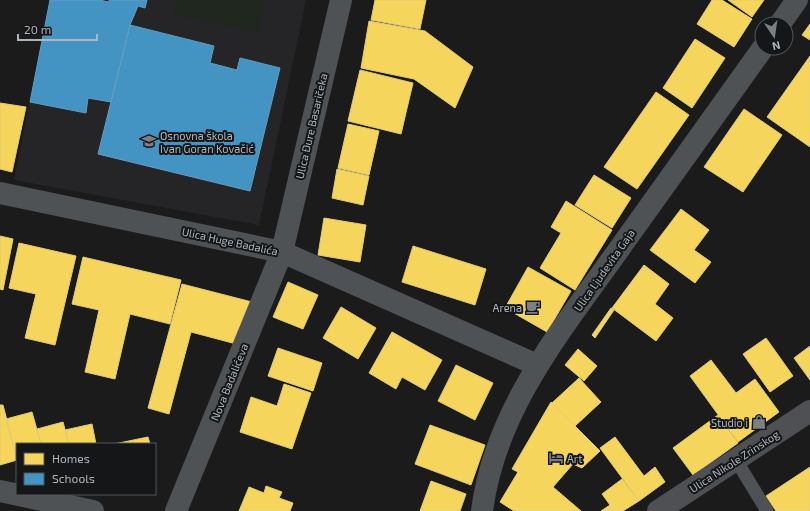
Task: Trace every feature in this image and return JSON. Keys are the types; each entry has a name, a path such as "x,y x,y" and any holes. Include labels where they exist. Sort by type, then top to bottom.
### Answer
{"main road":[{"name":"Ulica Nikole Zrinskog","path":"658,511 810,411"}],"street":[{"name":"Ulica Đure Basaričeka","path":"282,252 341,0"},
{"path":"786,16 797,0"},
{"name":"Ulica Ljudevita Gaja","path":"482,511 488,475 501,436 537,365 757,56"},
{"name":"Ulica Huge Badalića","path":"0,193 282,252 537,365"},
{"name":"Nova Badalićeva","path":"176,511 282,252"},
{"path":"0,491 16,494"},
{"path":"19,495 93,511"}],"lane":[{"path":"736,460 766,511"}],"shaded area":[{"name":"Osnovna škola Ivan Goran Kovačić","path":"50,0 99,0 108,2 109,0 306,0 259,225 14,180"},
{"path":"176,0 265,0 258,32 173,15"}],"building: Homes":[{"path":"375,0 426,0 420,29 371,20"},
{"path":"712,0 722,0 752,19 734,47 697,24"},
{"path":"728,0 764,0 752,17"},
{"path":"369,21 425,31 473,67 455,108 414,79 361,68"},
{"path":"810,24 810,40 802,35"},
{"path":"695,39 725,58 692,108 663,88"},
{"path":"810,56 810,147 767,117"},
{"path":"360,70 413,83 401,134 348,121"},
{"path":"656,92 689,115 637,189 604,167"},
{"path":"0,103 26,107 12,172 0,169"},
{"path":"744,109 782,135 743,192 704,167"},
{"path":"348,124 379,131 369,175 338,168"},
{"path":"337,169 369,176 363,205 332,198"},
{"path":"594,175 631,198 612,228 575,205"},
{"path":"566,201 612,230 575,290 540,268 561,233 551,227"},
{"path":"681,209 709,230 694,250 711,262 695,283 650,250"},
{"path":"324,218 366,225 360,262 318,255"},
{"path":"0,236 13,239 3,290 0,289"},
{"path":"19,243 76,256 55,345 25,338 36,294 9,288"},
{"path":"413,246 486,269 475,305 402,282"},
{"path":"83,257 181,280 170,324 130,314 115,379 85,372 99,310 72,304"},
{"path":"644,265 669,284 655,304 673,318 656,341 612,308"},
{"path":"528,267 571,291 547,332 505,308"},
{"path":"288,282 318,295 303,329 273,317"},
{"path":"182,284 252,302 240,345 191,332 169,414 148,408"},
{"path":"341,307 376,328 358,359 323,338"},
{"path":"611,308 614,310 595,338 592,335"},
{"path":"392,332 442,360 425,390 402,377 396,389 369,373"},
{"path":"766,338 793,376 770,392 743,354"},
{"path":"810,346 810,380 794,358"},
{"path":"278,348 322,363 313,391 268,376"},
{"path":"578,349 597,366 584,381 565,365"},
{"path":"711,360 736,393 755,379 779,412 738,442 690,376"},
{"path":"456,365 493,383 475,420 438,401"},
{"path":"579,378 601,402 575,426 552,403"},
{"path":"284,384 311,393 292,449 240,432 251,397 277,406"},
{"name":"Art","path":"551,402 600,451 582,468 573,464 553,487 581,511 514,511 500,502 518,472 512,469"},
{"path":"0,405 3,405 16,460 0,465"},
{"path":"32,412 41,443 16,443 16,455 6,419"},
{"path":"718,415 738,443 693,475 673,448"},
{"path":"63,422 69,443 41,443 37,429"},
{"path":"92,424 96,443 69,443 65,430"},
{"path":"430,425 485,445 471,485 415,464"},
{"path":"148,437 150,443 119,443"},
{"path":"615,437 644,476 655,467 665,482 639,501 600,448"},
{"path":"810,467 810,511 776,511 766,496"},
{"path":"622,479 639,501 623,511 601,511 610,505 602,494"},
{"path":"431,481 466,494 460,511 420,511"},
{"path":"266,486 282,492 279,498 293,503 290,511 239,511 249,487 264,493"}],"building: Schools":[{"path":"50,0 99,0 109,2 109,0 147,0 145,8 138,6 130,25 111,102 88,98 86,113 30,102"},
{"path":"130,25 214,46 210,63 237,70 240,58 280,68 250,191 98,154"}],"place":[{"name":"Osnovna škola Ivan Goran Kovačić","path":"149,141"},
{"name":"Arena","path":"533,307"},
{"name":"Studio i","path":"759,422"},
{"name":"Art","path":"556,458"}]}
